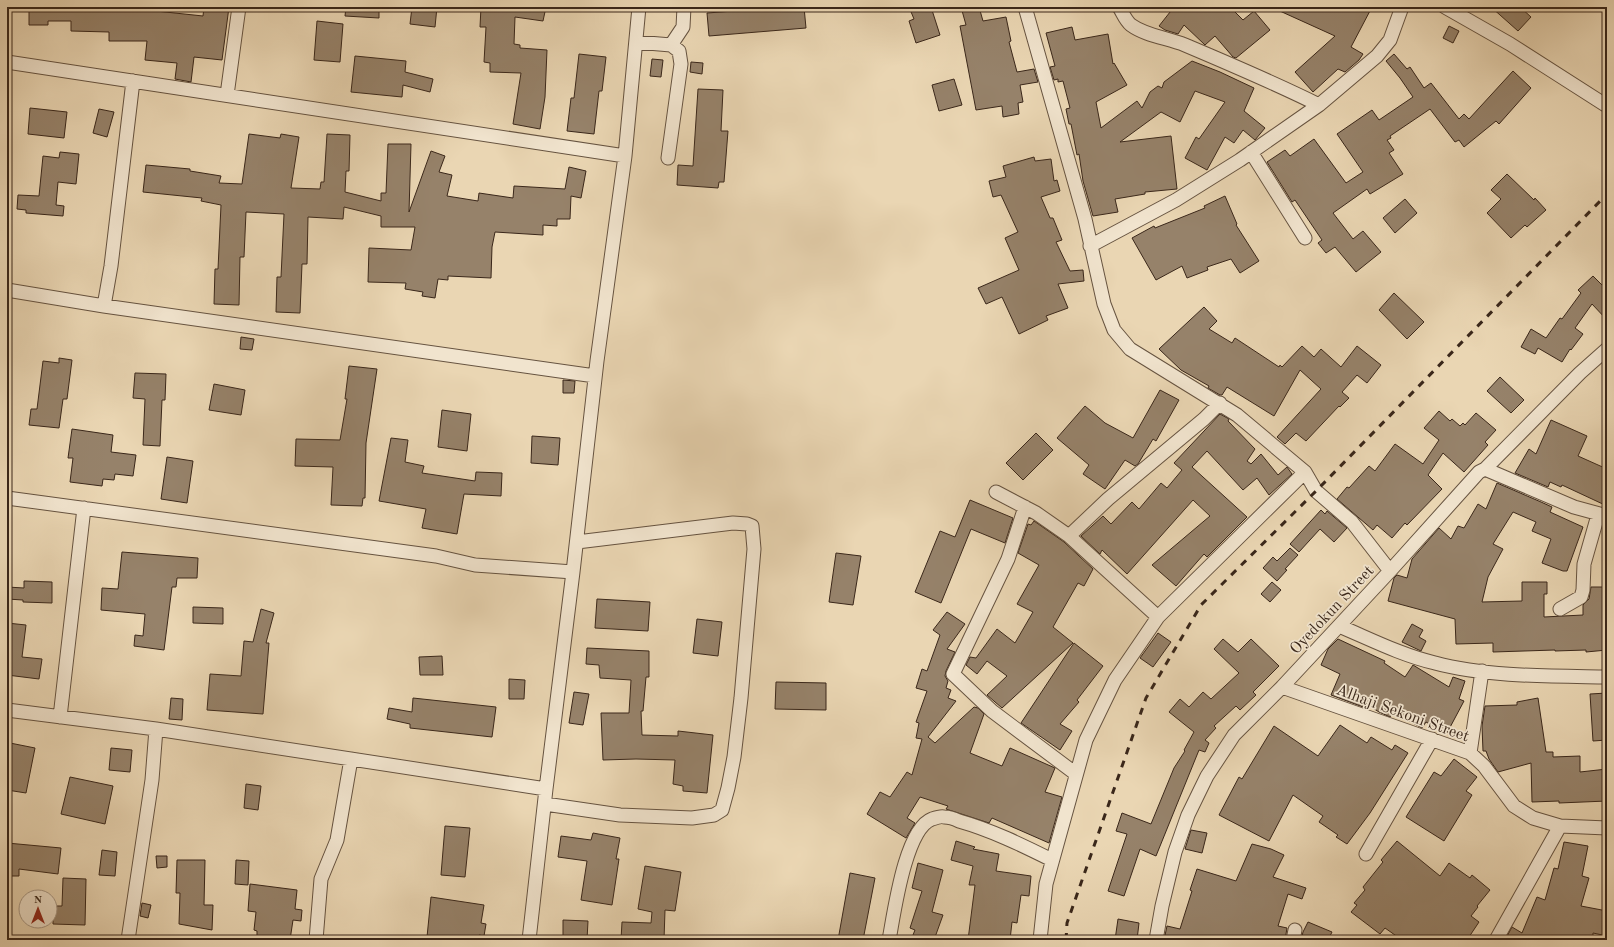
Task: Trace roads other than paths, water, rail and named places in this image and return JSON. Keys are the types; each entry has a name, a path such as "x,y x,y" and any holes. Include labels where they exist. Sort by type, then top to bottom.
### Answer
{"street":[{"path":"227,94 239,7"},
{"path":"529,940 546,789 577,542 595,376 625,156 639,7"},
{"path":"671,45 683,27 684,7"},
{"path":"1025,7 1085,219 1104,304 1114,330 1130,349 1220,403 1237,415 1305,472 1316,491 1352,522 1390,571"},
{"path":"1120,7 1125,18 1131,25 1141,30 1190,47 1269,80 1319,104"},
{"path":"1090,246 1176,200 1251,152 1319,104 1377,56 1390,40 1402,7"},
{"path":"1445,7 1510,44 1607,106"},
{"path":"636,42 671,45 679,51 681,64 668,158"},
{"path":"7,62 227,94 625,156"},
{"path":"104,306 111,266 133,81"},
{"path":"1251,152 1305,238"},
{"path":"7,290 104,306 595,376"},
{"name":"Oyedokun Street","path":"1156,940 1162,906 1175,852 1188,815 1207,776 1234,735 1282,687 1339,626 1479,472 1485,468 1580,373 1607,349"},
{"path":"1069,536 1108,499 1204,419 1220,403"},
{"path":"1485,468 1574,507 1603,515 1584,564 1583,590 1581,596 1560,609"},
{"path":"1040,940 1046,884 1076,774 1086,740 1115,680 1158,617 1305,472"},
{"path":"996,492 1036,513 1069,536 1158,617"},
{"path":"7,498 436,556 475,566 573,572"},
{"path":"1025,507 1008,559 952,674 992,711 1076,774"},
{"path":"60,717 84,508"},
{"path":"545,804 620,815 692,818 714,815 722,810 728,788 740,705 754,549 752,526 747,524 732,523 577,542"},
{"path":"1339,626 1389,648 1435,664 1482,671 1532,675 1607,677"},
{"path":"1470,753 1482,671"},
{"name":"Alhaji Sekoni Street","path":"1282,687 1470,753 1484,766 1514,806 1533,818 1560,826 1607,828"},
{"path":"7,710 156,729 546,789"},
{"path":"128,940 152,780 156,729"},
{"path":"1366,854 1432,739"},
{"path":"316,940 321,879 337,840 351,759"},
{"path":"890,940 900,882 913,841 923,825 932,819 945,816 968,823 1019,844 1052,860"},
{"path":"1496,940 1560,826"}],"railway":[{"path":"1066,940 1067,923 1146,698 1201,605 1316,491 1607,194"}]}
